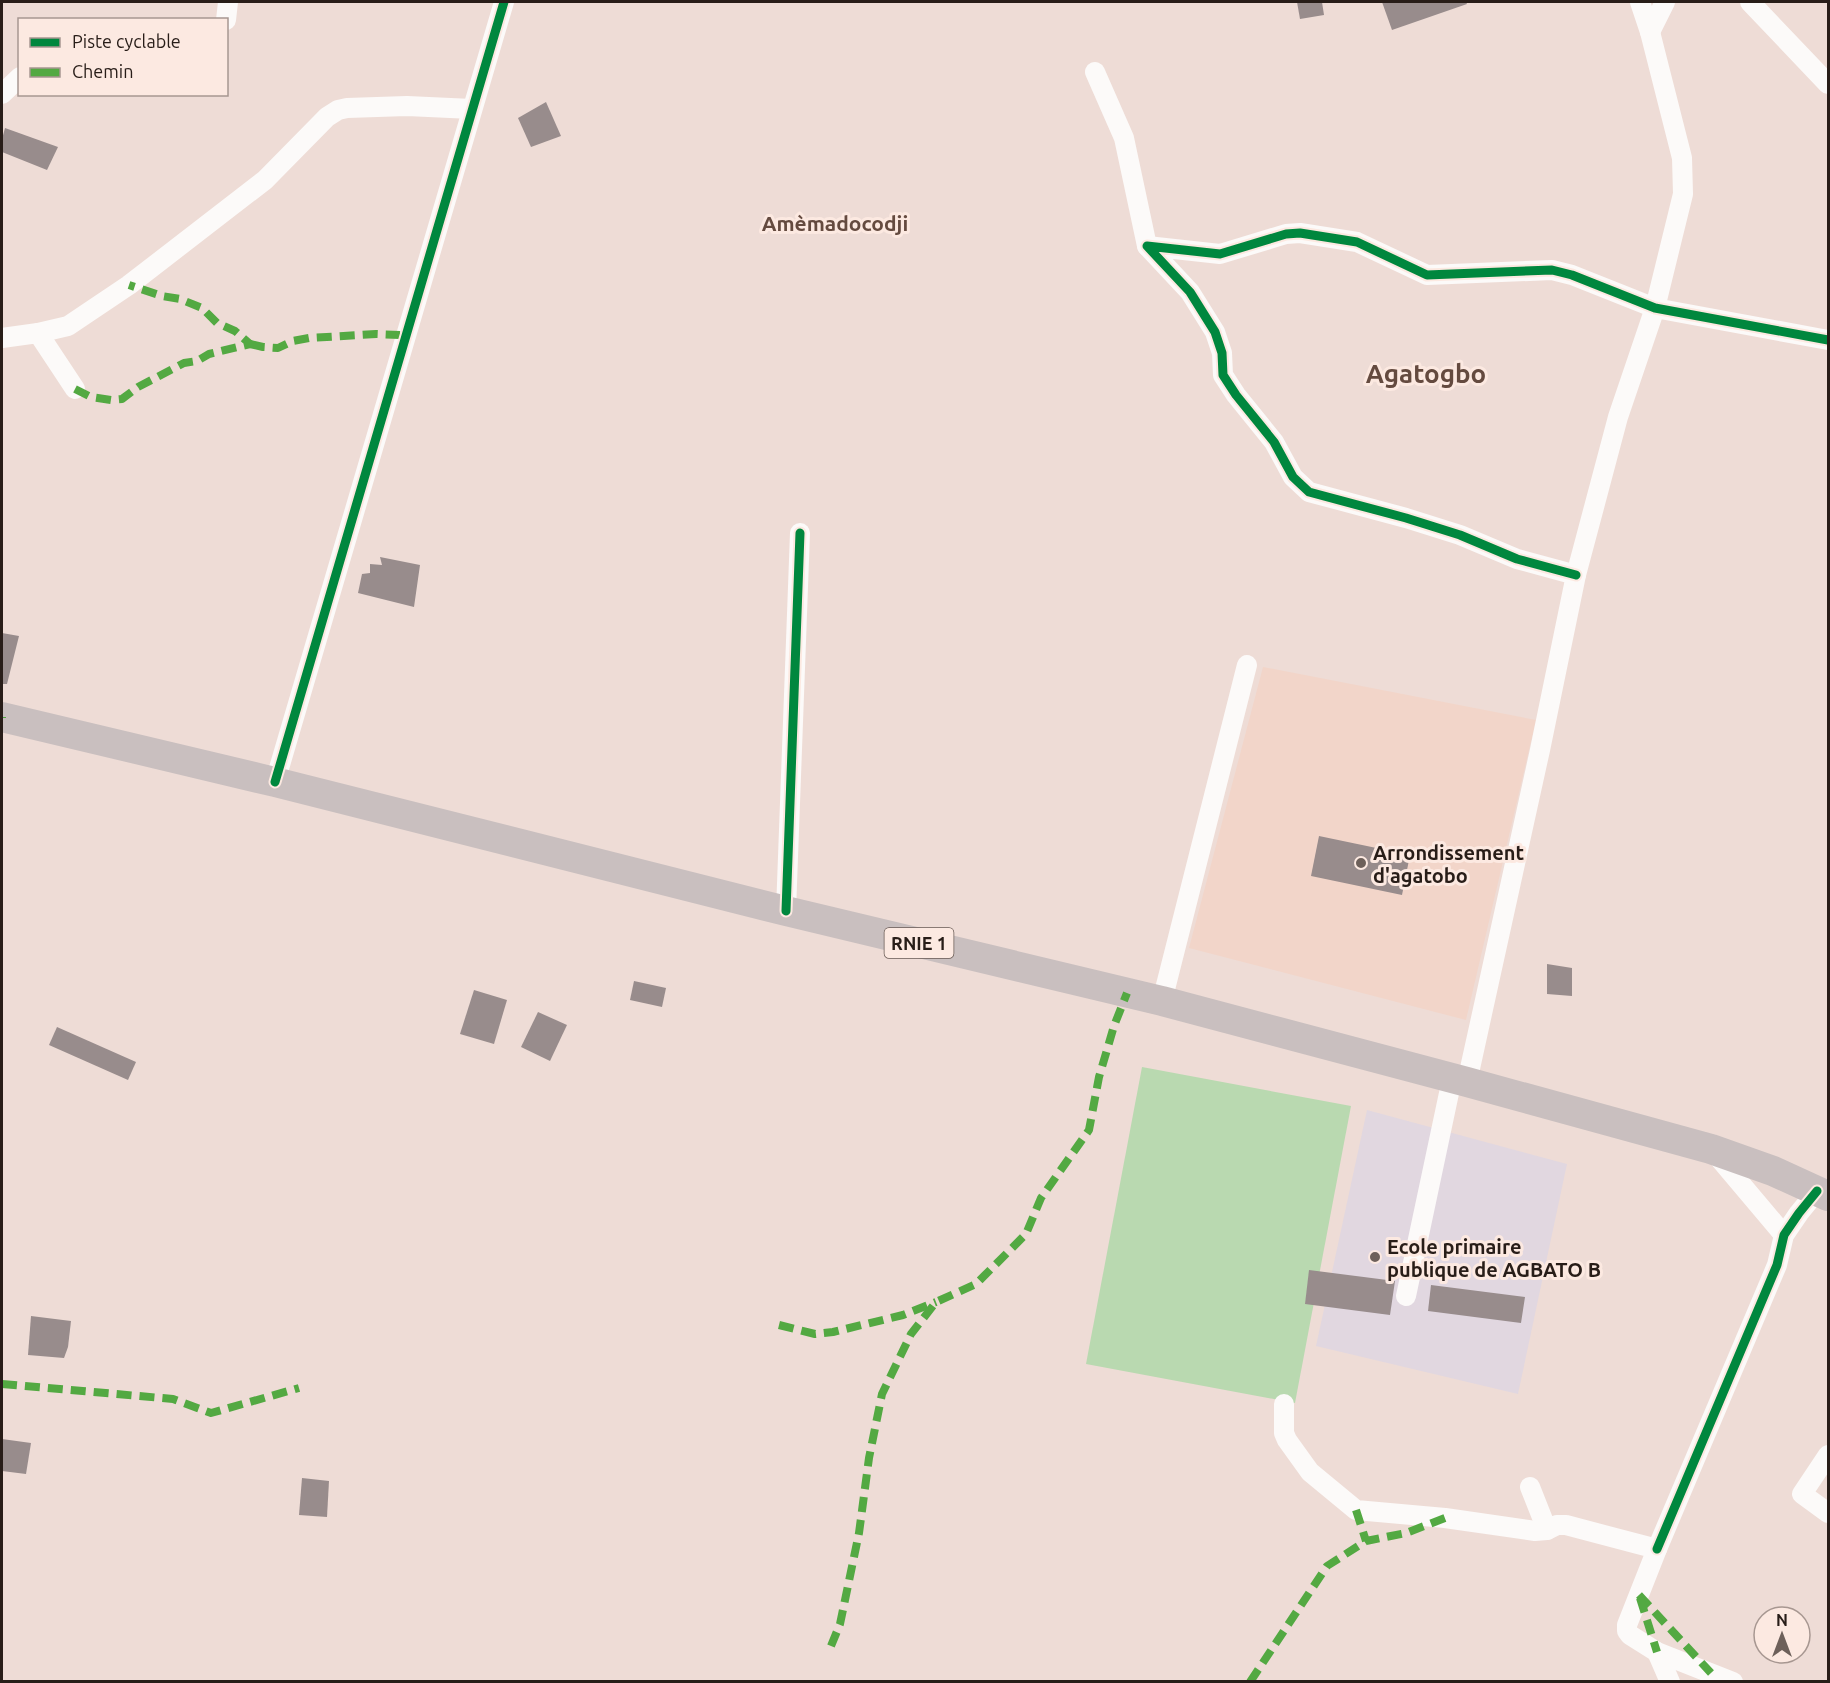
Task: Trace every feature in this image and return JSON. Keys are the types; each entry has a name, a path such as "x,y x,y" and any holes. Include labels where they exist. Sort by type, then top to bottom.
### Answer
{"highway":[{"name":"RNIE 1","path":"2,717 275,782 786,911 1162,1001 1711,1149 1773,1171 1823,1194"}],"street":[{"path":"226,18 228,2"},
{"path":"275,782 504,2"},
{"path":"1406,1296 1540,750 1576,575 1618,417 1655,308 1683,194 1682,158 1650,32 1640,2"},
{"path":"1650,32 1665,2"},
{"path":"1750,2 1828,84"},
{"path":"1095,72 1124,138 1147,246 1190,292 1215,332 1222,353 1223,375 1274,442 1293,477 1309,492 1406,518 1460,535 1517,559 1576,575"},
{"path":"2,94 18,79"},
{"path":"2,338 68,326 129,285 265,180 327,117 338,110 407,106 472,109"},
{"path":"1147,246 1220,254 1286,234 1300,233 1357,242 1427,275 1552,270 1572,275 1655,308 1828,340"},
{"path":"38,333 75,389"},
{"path":"786,911 800,533"},
{"path":"1162,1001 1247,665"},
{"path":"1711,1149 1784,1235"},
{"path":"1732,1682 1657,1652 1630,1635 1627,1625 1777,1265 1784,1235 1798,1213 1823,1194"},
{"path":"1284,1404 1284,1433 1287,1440 1310,1472 1356,1510 1445,1518 1534,1531 1566,1525 1657,1549"},
{"path":"1828,1455 1802,1494 1828,1514"},
{"path":"1530,1488 1547,1530"},
{"path":"1657,1652 1670,1682"}],"shaded area":[{"path":"1263,667 1536,720 1466,1020 1189,948"},
{"path":"1367,1110 1567,1164 1518,1394 1316,1346"}],"green space":[{"path":"1142,1067 1351,1106 1295,1403 1086,1364"}],"building":[{"path":"1297,2 1322,2 1324,15 1300,19"},
{"path":"1382,2 1466,2 1467,4 1392,30"},
{"path":"546,102 561,136 531,147 518,118"},
{"path":"5,128 58,147 47,170 2,152"},
{"path":"380,557 420,565 414,607 358,593 362,574 370,573 370,564 382,565"},
{"path":"2,633 19,636 7,684 2,684"},
{"path":"1319,836 1410,855 1402,895 1311,876"},
{"path":"1547,964 1572,968 1572,996 1547,994"},
{"path":"634,981 666,988 662,1007 630,1000"},
{"path":"474,990 507,1000 494,1044 460,1034"},
{"path":"538,1012 567,1025 550,1061 521,1047"},
{"path":"57,1027 136,1062 128,1080 49,1045"},
{"path":"1309,1270 1395,1281 1390,1315 1305,1304"},
{"path":"1431,1285 1525,1297 1521,1323 1428,1311"},
{"path":"31,1316 71,1321 68,1347 64,1358 28,1355"},
{"path":"2,1439 31,1443 26,1474 2,1471"},
{"path":"302,1478 329,1481 327,1517 299,1515"}],"marked path":[{"path":"75,389 91,397 122,399 138,387 184,363 250,344 235,331 217,323 202,308 180,299 162,296 129,285"},
{"path":"250,344 278,348 293,341 309,338 400,335"},
{"path":"831,1646 840,1624 859,1533 869,1458 882,1394 911,1334 936,1302 976,1284 1026,1234 1041,1198 1089,1130 1099,1077 1114,1026 1127,993"},
{"path":"779,1325 815,1334 833,1332 903,1315 936,1302"},
{"path":"2,1384 173,1399 211,1413 299,1388"},
{"path":"1356,1510 1366,1541"},
{"path":"1250,1682 1327,1566 1366,1541 1406,1533 1445,1518"},
{"path":"1639,1595 1711,1673"},
{"path":"1640,1598 1657,1652"}],"cycle path":[{"path":"275,782 504,2"},
{"path":"1576,575 1517,559 1460,535 1406,518 1309,492 1293,477 1274,442 1223,375 1222,353 1215,332 1190,292 1147,246 1220,254 1286,234 1300,233 1357,242 1427,275 1552,270 1572,275 1655,308 1828,340"},
{"path":"786,911 800,533"},
{"path":"1657,1549 1777,1265 1784,1235 1817,1191"}],"place":[{"name":"Arrondissement d'agatobo","path":"1361,863"},
{"name":"Ecole primaire publique de AGBATO B","path":"1375,1257"}],"district":[{"name":"Amèmadocodji","path":"835,223"},
{"name":"Agatogbo","path":"1426,373"}]}
